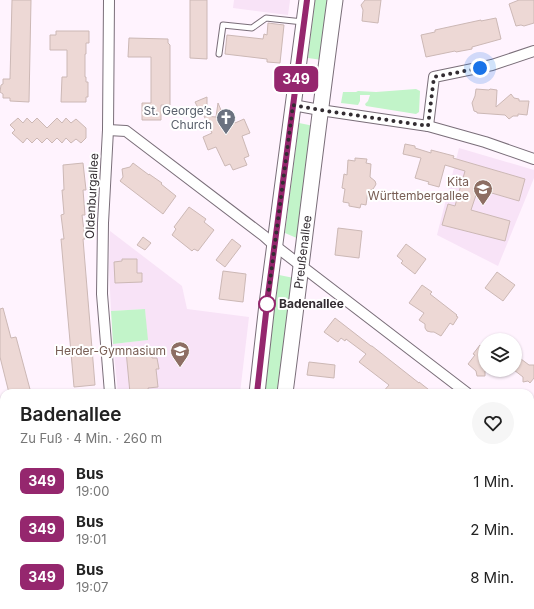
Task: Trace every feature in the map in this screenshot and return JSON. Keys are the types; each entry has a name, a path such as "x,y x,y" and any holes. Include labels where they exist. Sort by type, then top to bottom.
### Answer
{"street":[{"name":"Oldenburgallee","path":"109,0 108,130 103,223 102,294 110,389"},
{"path":"257,389 274,245 307,0"},
{"name":"Preußenallee","path":"286,389 335,0"},
{"path":"428,126 434,77 492,65 534,51"},
{"path":"297,75 324,80"},
{"path":"293,105 428,126 485,142 534,159"},
{"path":"108,130 126,131 462,389"}],"lane":[{"path":"219,54 223,25 252,28 266,18 304,22"}],"shaded area":[{"path":"234,0 290,0 288,15 233,8"},
{"name":"Kita Württembergallee","path":"459,148 534,170 534,178 498,266 437,235"},
{"name":"Herder-Gymnasium","path":"110,231 182,286 187,309 249,317 240,389 118,389 113,344 147,340 145,309 111,311 109,269"}],"green space":[{"path":"315,0 330,0 322,60 308,58"},
{"path":"416,89 420,91 419,112 416,114 366,106 365,104 370,95 360,95 358,105 341,103 343,92 376,92"},
{"path":"299,123 314,126 299,239 285,233"},
{"path":"279,275 294,278 280,389 265,389"},
{"path":"145,309 148,340 113,344 111,311"}],"building":[{"path":"12,0 31,0 29,102 10,101 10,98 3,98 3,94 0,92 3,79 10,79"},
{"path":"190,0 207,0 207,59 190,58"},
{"path":"365,0 381,0 378,23 362,21 363,10 361,5"},
{"path":"519,0 534,0 534,23 524,26 516,26 509,4"},
{"path":"496,18 501,39 472,47 472,49 426,57 421,35 435,32 435,30"},
{"path":"268,23 284,25 280,63 267,62 267,59 225,54 227,35 263,39 264,34 267,35"},
{"path":"56,31 89,31 89,43 86,43 85,54 85,77 86,82 88,82 88,97 86,97 86,102 61,102 62,77 67,77 67,50 50,50 50,35 56,35"},
{"path":"129,38 168,39 168,43 170,45 170,105 161,105 161,120 142,120 142,103 151,103 151,57 128,57"},
{"path":"476,89 497,90 496,107 511,94 514,98 519,99 519,101 529,101 527,115 518,114 518,116 513,116 509,119 505,115 477,113 474,111 472,103"},
{"path":"207,97 207,109 200,112 195,102"},
{"name":"St. George’s Church","path":"218,103 224,117 231,114 235,123 244,119 250,133 242,136 249,156 244,158 247,165 233,170 230,164 225,166 216,147 208,150 203,137 212,133 204,116 216,117"},
{"path":"18,118 23,123 27,118 32,123 37,118 47,128 57,118 62,123 66,118 71,123 76,119 86,128 86,138 81,143 76,139 71,143 66,138 62,143 57,138 52,143 47,138 42,143 37,138 32,143 27,138 23,143 12,133 15,130 10,125"},
{"path":"405,144 415,146 415,148 431,153 431,150 454,156 453,158 525,179 519,201 478,189 471,210 510,221 505,241 442,225 448,204 455,206 465,171 445,165 439,187 428,184 429,182 415,178 421,158 403,154"},
{"path":"355,158 367,159 366,163 371,164 370,177 376,184 373,189 368,191 366,205 361,204 360,208 349,206 349,203 343,202 345,189 342,188 344,174 347,175 348,160 355,161"},
{"path":"83,163 86,190 83,190 85,215 82,215 85,239 83,239 95,385 74,387 61,239 64,239 61,215 64,214 62,190 64,190 63,165"},
{"path":"133,163 162,183 161,184 176,196 163,214 120,181 123,177 122,169 130,167"},
{"path":"189,207 206,219 204,222 214,230 198,251 194,249 192,251 172,235 176,229 174,227"},
{"path":"338,228 362,231 359,258 335,255"},
{"path":"143,237 151,243 145,250 137,245"},
{"path":"232,239 241,246 225,267 216,260"},
{"path":"406,244 426,259 415,274 401,263 403,261 397,256"},
{"path":"122,259 137,259 137,273 142,273 142,282 115,283 114,262 122,261"},
{"path":"223,271 246,274 243,302 219,299"},
{"path":"497,272 515,285 503,301 485,288"},
{"path":"422,285 432,292 430,294 458,317 453,325 450,323 441,336 434,332 427,331 425,324 419,320 424,313 409,303"},
{"path":"3,308 11,338 16,337 30,389 8,389 0,357 0,309"},
{"path":"335,318 428,389 386,389 389,385 359,362 366,354 346,339 345,341 341,338 338,342 324,332"},
{"path":"151,348 152,358 157,358 159,369 156,369 158,387 148,389 130,389 126,351"},
{"path":"478,348 478,376 476,371 468,364 475,355 473,354"},
{"path":"522,360 529,365 534,365 534,378 530,383 528,381 523,382"},
{"path":"309,362 335,365 334,378 307,375"}],"bus line":[{"name":"349","path":"257,389 260,357 307,0"}],"place":[{"name":"St. George’s Church","path":"226,135"},
{"name":"Kita Württembergallee","path":"483,206"},
{"name":"Badenallee","path":"267,304"},
{"name":"Herder-Gymnasium","path":"180,368"}],"route":[{"path":"267,304 293,105 428,126 434,77 480,68"}]}
